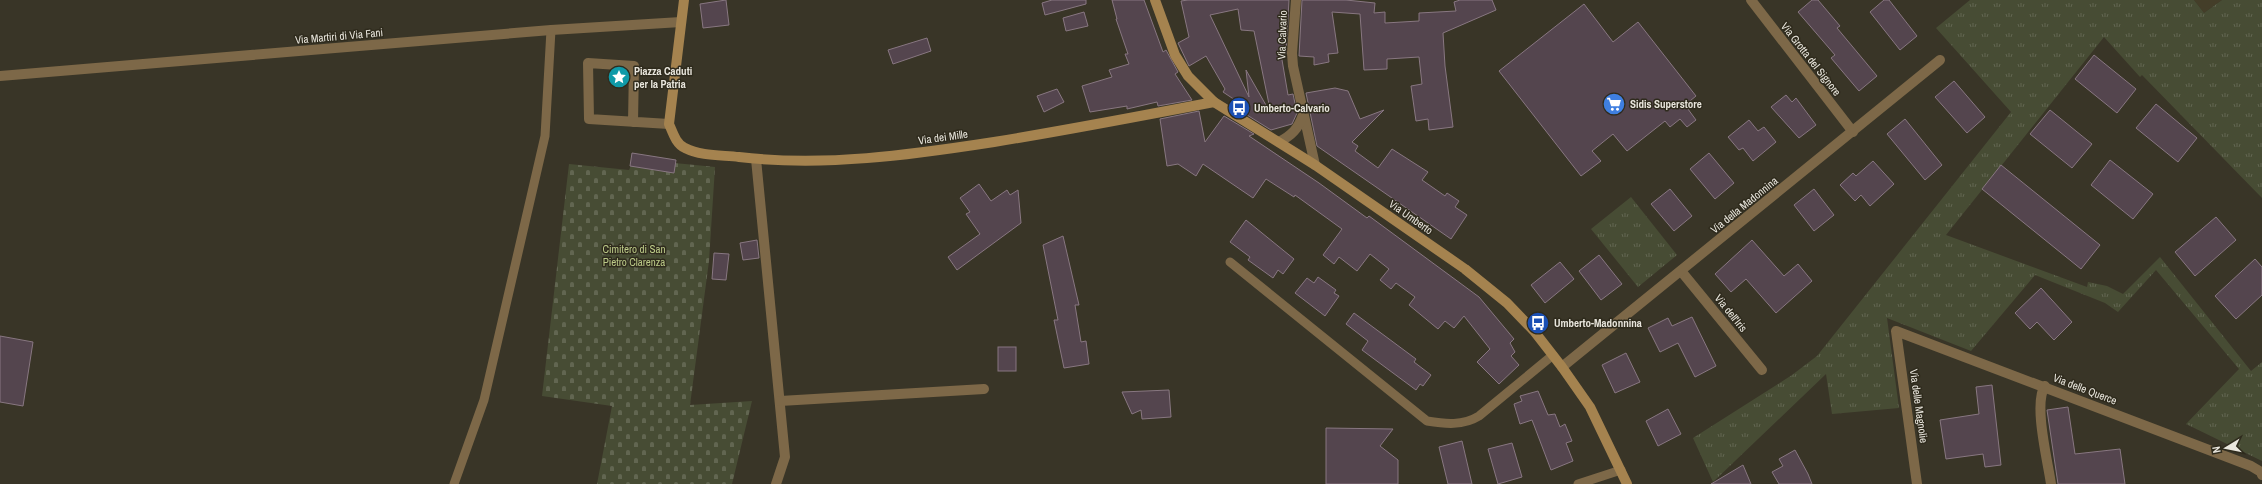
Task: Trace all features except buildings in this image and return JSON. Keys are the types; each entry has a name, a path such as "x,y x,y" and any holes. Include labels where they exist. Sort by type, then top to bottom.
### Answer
{"main road":[{"path":"669,124 684,0"},
{"name":"Via Umberto","path":"1155,0 1175,55 1188,76 1214,102 1315,165 1465,269 1508,303 1553,355 1590,407 1627,484"},
{"name":"Via dei Mille","path":"669,124 676,140 684,148 696,153 756,159 824,161 944,150 1097,125 1214,102"}],"street":[{"name":"Via Calvario","path":"1296,0 1292,53 1303,115 1315,165"},
{"name":"Via Grotta del Signore","path":"1751,0 1853,132"},
{"name":"Via Martiri di Via Fani","path":"0,76 551,30 681,22"},
{"name":"Via della Madonnina","path":"1562,367 1940,60"},
{"path":"633,122 634,66 588,63 589,119 633,122 669,124"},
{"path":"1279,142 1292,135 1299,126 1303,115"},
{"path":"756,159 780,401 784,457 776,484"},
{"name":"Via dell'Iris","path":"1681,271 1762,370"},
{"name":"Via delle Querce","path":"1896,330 2251,466 2261,472 2262,475"},
{"name":"Via delle Magnolie","path":"1896,330 1917,484"},
{"path":"2045,386 2041,391 2040,405 2051,484"},
{"path":"780,401 984,389"}],"lane":[{"path":"454,484 484,400 545,136 551,30"},
{"path":"1230,262 1427,421 1443,423 1469,422 1479,416 1553,355"},
{"path":"1578,484 1621,470"},
{"path":"1608,474 1609,484"}],"shaded area":[{"path":"2194,0 2222,0 2204,13"}],"green space":[{"path":"1970,0 2194,0 2204,13 2222,0 2262,0 2262,198 2142,75 2140,77 2104,37 1946,235 2087,287 2088,282 2107,286 2123,294 2160,257 2251,371 2262,362 2262,461 2186,424 2239,369 2156,270 2118,312 2105,303 2035,275 1971,351 1887,318 1899,408 1832,414 1826,374 1713,482 1693,438 1792,375 1817,356 2011,112 1936,28"},
{"name":"Cimitero di San Pietro Clarenza","path":"634,159 715,167 709,261 690,405 752,401 732,484 597,484 612,406 542,396 569,164 629,170"},
{"path":"1631,197 1677,255 1638,287 1591,229"}],"place":[{"name":"Piazza Caduti per la Patria","path":"619,77"},
{"name":"Sidis Superstore","path":"1614,104"},
{"name":"Umberto-Calvario","path":"1239,108"},
{"name":"Umberto-Madonnina","path":"1538,323"}]}
